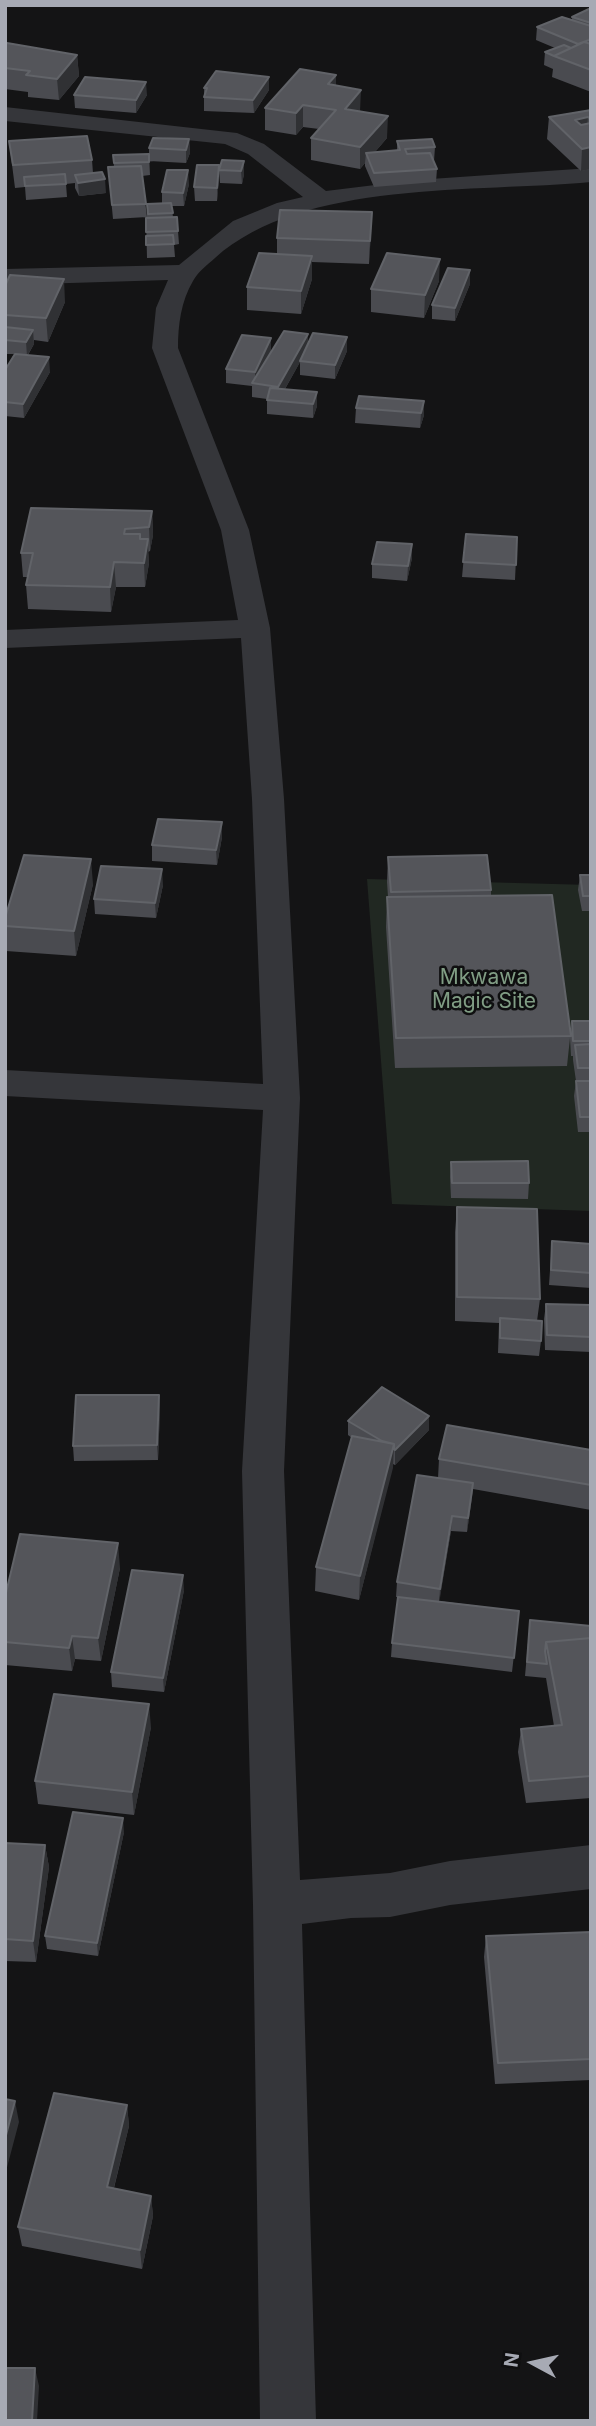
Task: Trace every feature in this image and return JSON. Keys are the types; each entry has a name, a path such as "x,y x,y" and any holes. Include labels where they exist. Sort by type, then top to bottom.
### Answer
{"street":[{"path":"5,114 229,138 256,149 322,200"},
{"path":"288,2421 277,1905 263,1471 282,1098 268,799 255,628 235,530 165,348 165,325 170,306 186,272 221,240 246,224 278,211 322,200 404,189 591,174"},
{"path":"5,277 186,272"},
{"path":"5,639 255,628"},
{"path":"5,1083 282,1098"},
{"path":"277,1905 351,1896 390,1895 450,1883 591,1867"}],"green space":[{"name":"Mkwawa Magic Site","path":"367,879 591,885 591,1211 392,1204"}],"building":[{"path":"591,8 591,23 572,17"},
{"path":"562,17 591,26 589,40 578,44 537,27"},
{"path":"584,42 591,44 591,70 554,56"},
{"path":"7,43 77,55 57,79 26,75 30,71 5,68"},
{"path":"564,45 571,48 554,56 545,52"},
{"path":"300,69 336,75 328,84 361,90 345,109 388,116 360,147 311,138 336,110 303,105 296,113 265,108"},
{"path":"216,71 269,77 253,100 204,97 207,88 204,88"},
{"path":"85,77 146,82 136,100 74,95"},
{"path":"591,110 591,119 588,117 575,120 581,125 591,123 591,147 582,149 549,117"},
{"path":"87,136 92,160 13,165 9,141"},
{"path":"153,138 189,139 186,150 149,148"},
{"path":"432,139 435,147 405,149 407,154 430,153 437,169 374,173 366,153 400,150 397,141"},
{"path":"149,154 149,162 114,163 113,155"},
{"path":"222,160 244,161 241,171 219,170"},
{"path":"197,165 219,165 217,188 194,187"},
{"path":"141,166 146,204 112,205 108,167"},
{"path":"167,170 188,170 183,193 162,192"},
{"path":"102,172 105,179 78,183 75,175"},
{"path":"65,174 66,184 25,186 24,177"},
{"path":"171,203 173,213 148,214 147,204"},
{"path":"280,210 372,212 370,241 277,238"},
{"path":"177,217 178,231 146,232 146,218"},
{"path":"173,235 174,244 146,245 146,236"},
{"path":"259,253 312,256 301,291 247,287"},
{"path":"387,253 440,259 425,295 371,289"},
{"path":"448,268 470,270 455,308 432,305"},
{"path":"10,275 64,279 46,318 5,315 5,286"},
{"path":"5,327 33,330 26,342 5,340"},
{"path":"284,331 308,334 278,387 252,383"},
{"path":"313,333 347,337 335,365 300,361"},
{"path":"242,335 271,338 255,372 226,369"},
{"path":"15,354 49,357 23,404 5,402 5,370"},
{"path":"270,388 317,392 313,404 267,400"},
{"path":"359,396 424,401 421,413 356,408"},
{"path":"31,508 152,511 149,527 125,529 124,534 140,534 140,539 148,539 144,563 114,562 110,587 26,585 33,553 21,553"},
{"path":"466,534 517,537 516,565 463,562"},
{"path":"377,542 412,544 408,566 372,564"},
{"path":"158,819 222,822 216,850 152,845"},
{"path":"24,855 91,859 74,931 5,926"},
{"path":"487,855 491,890 391,892 388,857"},
{"path":"101,866 162,869 155,903 94,899"},
{"path":"580,875 591,875 591,896 583,896"},
{"path":"552,895 571,1036 396,1038 387,897"},
{"path":"572,1021 591,1021 591,1041 573,1041"},
{"path":"591,1044 591,1068 578,1068 575,1045"},
{"path":"576,1081 591,1081 591,1117 580,1117"},
{"path":"528,1161 529,1183 452,1183 451,1162"},
{"path":"457,1207 537,1209 540,1299 457,1297"},
{"path":"552,1241 591,1244 591,1273 551,1270"},
{"path":"546,1304 591,1305 591,1337 547,1335"},
{"path":"500,1318 542,1321 541,1341 500,1338"},
{"path":"382,1387 429,1416 395,1450 394,1444 382,1441 348,1421"},
{"path":"76,1395 159,1395 157,1445 73,1446"},
{"path":"447,1425 591,1450 591,1485 439,1459"},
{"path":"352,1436 394,1444 360,1576 316,1567"},
{"path":"417,1475 473,1483 468,1518 452,1516 440,1589 397,1582"},
{"path":"20,1534 118,1543 98,1638 72,1636 69,1648 5,1642 5,1597"},
{"path":"132,1570 183,1575 163,1678 111,1672"},
{"path":"398,1597 519,1611 514,1658 392,1643"},
{"path":"530,1620 591,1626 591,1638 546,1642 547,1664 527,1662"},
{"path":"591,1638 591,1776 529,1781 521,1729 562,1725 546,1642"},
{"path":"54,1694 149,1704 132,1792 35,1781"},
{"path":"73,1812 123,1818 97,1943 45,1936"},
{"path":"5,1843 45,1845 33,1941 5,1939"},
{"path":"591,1932 591,2059 498,2063 486,1936"},
{"path":"54,2093 127,2105 107,2187 151,2196 140,2250 18,2227"},
{"path":"5,2099 15,2101 5,2139"},
{"path":"5,2368 35,2368 32,2421 5,2421"}]}
